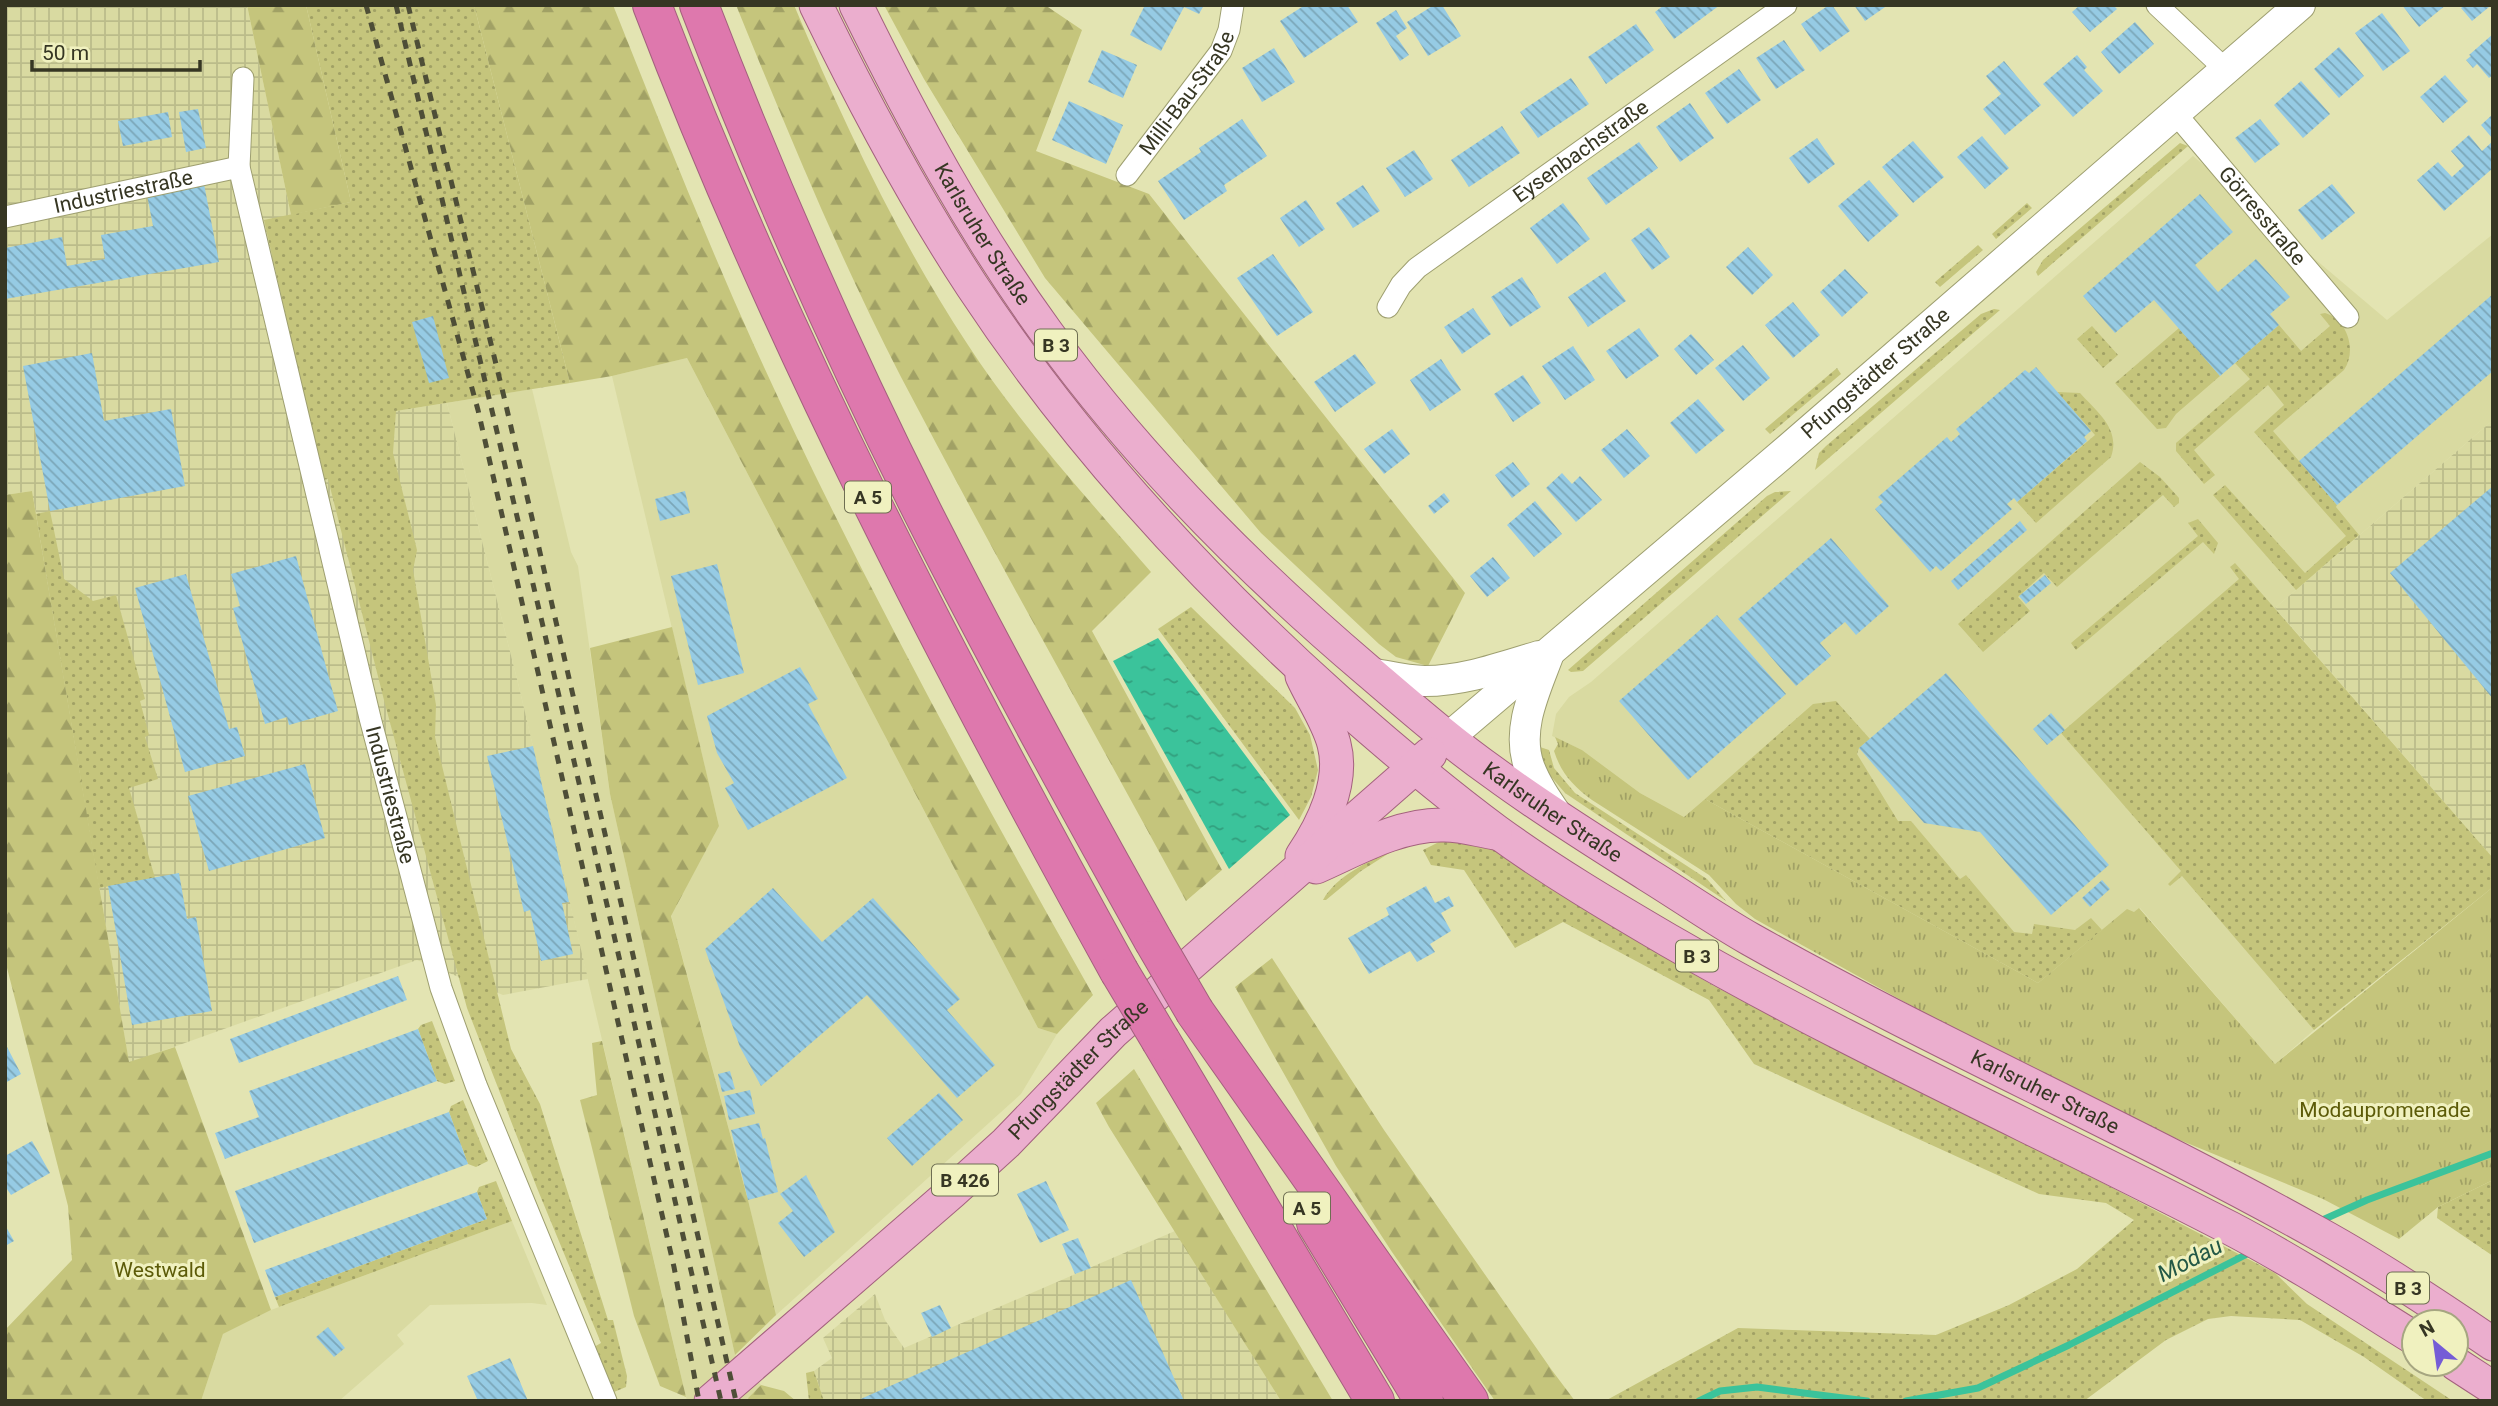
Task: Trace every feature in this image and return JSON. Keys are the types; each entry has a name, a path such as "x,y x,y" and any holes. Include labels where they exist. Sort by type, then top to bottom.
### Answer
{"highway":[{"name":"A 5","path":"652,5 761,268 898,559 1010,774 1119,971 1375,1401"},
{"name":"A 5","path":"699,5 808,267 894,455 1061,776 1281,1165 1424,1401"},
{"path":"1195,1012 1469,1401"}],"main road":[{"name":"Karlsruher Straße","path":"816,5 898,165 971,285 1061,410 1143,510 1191,562 1295,663 1415,767 1501,834 1654,931 1749,985 1902,1065 2232,1229 2400,1329"},
{"name":"Karlsruher Straße","path":"856,5 904,102 969,217 1049,336 1093,394 1147,458 1237,554 1289,603 1448,738 1559,818 1747,937 2031,1087 2321,1235 2421,1295 2493,1344"},
{"name":"Pfungstädter Straße","path":"1448,738 2300,5"},
{"path":"1370,673 1422,681 1441,680 1488,671 1549,653"},
{"path":"1549,653 1530,704 1525,742 1534,777 1559,818"},
{"path":"1285,881 1321,824 1333,791 1337,762 1329,732 1295,663"},
{"name":"B 426","path":"1415,767 1448,738"},
{"name":"Pfungstädter Straße","path":"711,1401 1006,1143 1113,1032 1218,937 1415,767"},
{"name":"B 426","path":"1285,881 1392,834 1429,825 1457,826 1501,834"},
{"path":"2470,1373 2493,1388"}],"street":[{"name":"Milli-Bau-Straße","path":"1127,175 1217,57 1229,30 1233,5"},
{"name":"Eysenbachstraße","path":"1388,307 1401,285 1417,268 1786,5"},
{"path":"2157,5 2226,70"},
{"name":"Industriestraße","path":"243,78 239,167 367,704 441,988 476,1085 606,1401"},
{"name":"Görresstraße","path":"2175,113 2348,317"},
{"name":"Industriestraße","path":"5,217 239,167"}],"shaded area":[{"path":"5,5 247,5 291,215 351,202 395,411 447,403 519,687 588,979 503,995 417,960 129,1063 32,491 5,495"},
{"path":"2193,156 2387,320 2493,234 2493,420 2275,608 2493,858 2493,887 2275,1064 2140,908 2038,983 1705,799 1684,817 1640,793 1582,750 1552,736 1556,714 1569,697 1591,682"},
{"path":"687,358 1038,1028 1057,1034 1021,1094 775,1316 748,1200 671,915 719,826 612,376"},
{"path":"532,389 571,552 578,566 610,794 735,1355 761,1385 748,1398 749,1401 687,1401 519,687 447,403"},
{"path":"2493,420 2493,858 2275,608"},
{"path":"512,1221 547,1305 430,1305 397,1335 404,1344 339,1401 201,1401 223,1334 271,1310"},
{"path":"1175,1231 1281,1401 824,1401 814,1371 832,1358 823,1338 875,1294 885,1320 904,1348"}],"green space":[{"path":"247,5 306,5 351,202 291,215"},
{"path":"306,5 474,5 570,383 396,411 393,453 417,550 413,570 436,705 435,737 511,1049 540,1104 608,1320 613,1320 627,1376 626,1387 614,1392 594,1347 601,1343 467,1008 328,479 323,480 264,220 351,202"},
{"path":"474,5 613,5 716,259 832,509 1003,834 1093,995 1057,1034 1038,1028 687,358 570,383"},
{"path":"736,5 794,5 873,179 942,305 1010,404 1151,572 1092,631 1222,870 1186,901 971,509 878,332 814,193"},
{"path":"884,5 1045,5 1082,30 1036,151 1149,194 1465,593 1428,666 1396,657 1379,644 1261,533 1045,278 924,79"},
{"path":"2180,143 2188,146 2038,276 2036,272 2043,260"},
{"path":"2027,203 2032,208 1996,239 1992,234"},
{"path":"1978,245 1983,250 1940,287 1935,282"},
{"path":"1994,309 2000,310 1815,470 1819,453 1826,446 1981,314"},
{"path":"2325,313 2340,322 2345,329 2350,345 2348,362 2344,370 2273,431 2337,505 2359,535 2296,590 2213,495 2225,485 2305,573 2346,536 2254,432 2284,405 2268,385 2194,450 2215,475 2204,484 2176,451 2176,443 2250,379 2235,363 2279,325 2301,351 2330,326 2320,314"},
{"path":"2092,326 2118,355 2103,368 2077,339"},
{"path":"2179,328 2220,376 2176,414 2166,428 2157,429 2115,383"},
{"path":"1837,368 1841,374 1770,434 1765,429"},
{"path":"2057,392 2080,393 2106,422 2113,438 2113,447 2111,457 2036,523 2017,502 2095,435"},
{"path":"2140,462 2160,477 2179,498 2179,503 2174,507 2163,495 2057,587 2044,573 2018,597 2030,611 1983,652 1958,624"},
{"name":"Westwald","path":"32,491 129,1062 175,1047 271,1310 223,1334 201,1401 5,1401 5,1330 72,1260 68,1206 5,960 5,495"},
{"path":"1791,491 1583,671 1568,670 1767,496 1775,492"},
{"path":"50,511 64,579 93,601 116,595 145,699 140,701 149,735 145,737 158,779 129,788 155,878 99,888 36,514"},
{"path":"2198,519 2218,543 2214,554 2203,542 2076,650 2071,643 2198,536 2188,523"},
{"path":"2235,563 2493,858 2493,887 2314,1030 2182,876 2170,886 2168,884 2181,871 2061,733 2239,579 2230,567"},
{"path":"1191,607 1295,708 1310,735 1318,770 1311,797 1299,820 1158,629"},
{"path":"672,627 719,826 671,916 748,1200 776,1315 735,1355 610,794 590,648"},
{"path":"1836,701 1870,739 1859,748 1857,754 1898,821 1911,821 1960,879 1966,875 2014,932 2032,934 2034,924 2075,930 2091,918 2102,930 2038,983 1705,799 1813,704"},
{"name":"Modaupromenade","path":"1555,737 1582,750 1640,793 1684,817 1705,799 2038,983 2127,909 2134,912 2139,908 2275,1064 2493,887 2493,1180 2438,1207 2399,1239 2323,1199 2165,1134 1955,1030 1755,919 1736,904 1709,875 1579,790 1557,759 1554,751 1558,744"},
{"path":"1540,747 1549,750 1554,768 1575,793 1707,879 1726,901 1565,793 1542,766"},
{"path":"1441,841 1480,841 1640,943 1714,986 2275,1273 2307,1304 2400,1366 2400,1378 2418,1378 2453,1401 2427,1401 2364,1357 2300,1320 2231,1316 2208,1319 2166,1340 2084,1401 1605,1401 1738,1328 1936,1335 2009,1305 2077,1269 2134,1220 2106,1203 2039,1194 1754,1064 1709,1000 1563,922 1515,948 1464,870 1431,865 1423,850"},
{"path":"1394,850 1323,900 1345,877 1364,864"},
{"path":"1272,958 1384,1130 1575,1401 1495,1401 1392,1252 1336,1166 1235,987"},
{"path":"432,1021 455,1081 445,1084 437,1081 418,1029"},
{"path":"602,1041 686,1397 660,1386 634,1316 580,1100 597,1095 592,1043"},
{"path":"1134,1069 1333,1401 1281,1401 1109,1127 1096,1103"},
{"path":"463,1100 488,1161 476,1167 468,1164 449,1112 451,1106"},
{"path":"2493,1180 2493,1256 2437,1218 2438,1207"},
{"path":"496,1181 512,1221 279,1307 275,1297 487,1219 477,1192 479,1187"},
{"path":"814,1371 824,1401 809,1401 806,1373"},
{"path":"761,1385 784,1391 796,1401 749,1401 748,1398"}],"water":[{"path":"1158,638 1290,815 1229,869 1113,661"}],"building":[{"path":"1145,5 1204,5 1199,14 1184,7 1161,51 1130,35"},
{"path":"1305,5 1347,5 1358,22 1304,58 1280,21"},
{"path":"1434,5 1442,5 1461,36 1428,56 1407,22"},
{"path":"1664,5 1720,5 1674,39 1655,12"},
{"path":"1832,5 1850,31 1820,52 1801,24"},
{"path":"1854,5 1888,5 1865,21"},
{"path":"2080,5 2113,5 2117,9 2090,32 2072,12"},
{"path":"2402,5 2446,5 2419,27"},
{"path":"2464,5 2489,7 2472,21 2461,8"},
{"path":"1396,10 1407,28 1396,36 1409,55 1400,61 1376,23"},
{"path":"2382,13 2410,51 2383,71 2355,33"},
{"path":"2135,22 2154,44 2119,74 2101,52"},
{"path":"1636,24 1654,50 1606,84 1588,57"},
{"path":"2493,34 2493,75 2489,78 2477,64 2473,68 2466,60"},
{"path":"1784,40 1805,70 1776,89 1756,58"},
{"path":"2339,47 2364,76 2339,98 2314,69"},
{"path":"1274,48 1295,82 1262,102 1242,68"},
{"path":"1102,50 1137,65 1123,98 1088,82"},
{"path":"2077,55 2087,67 2084,70 2103,91 2073,117 2043,84"},
{"path":"2004,61 2041,105 2005,135 1983,109 2001,94 1986,76"},
{"path":"1739,69 1761,100 1727,124 1705,93"},
{"path":"2445,75 2468,101 2443,123 2420,97"},
{"path":"1571,78 1589,104 1538,138 1520,112"},
{"path":"2301,81 2330,114 2303,138 2274,105"},
{"path":"1069,101 1123,125 1106,164 1052,140"},
{"path":"1690,103 1714,138 1680,162 1656,127"},
{"path":"198,109 206,148 186,152 179,112"},
{"path":"168,112 172,137 123,146 118,121"},
{"path":"2493,114 2493,139 2481,125"},
{"path":"1242,119 1267,156 1224,185 1227,191 1184,220 1158,181 1201,152 1199,148"},
{"path":"2260,119 2280,144 2255,163 2235,138"},
{"path":"1502,126 1520,153 1469,187 1451,160"},
{"path":"2469,135 2482,151 2493,141 2493,168 2444,211 2417,180 2438,162 2452,177 2464,166 2451,151"},
{"path":"1982,136 2009,168 1985,189 1957,157"},
{"path":"1817,138 1835,164 1808,184 1789,158"},
{"path":"1913,141 1944,177 1913,203 1882,167"},
{"path":"1639,142 1658,168 1606,205 1587,178"},
{"path":"1414,150 1433,179 1405,197 1386,168"},
{"path":"1869,180 1899,215 1868,242 1838,206"},
{"path":"204,184 219,262 5,299 5,248 62,237 67,266 105,259 101,235 153,226 147,195"},
{"path":"2332,184 2355,213 2322,240 2298,210"},
{"path":"1363,185 1380,211 1353,228 1336,203"},
{"path":"2200,194 2233,232 2195,265 2218,292 2256,259 2290,297 2270,314 2279,325 2220,376 2154,300 2115,333 2083,296"},
{"path":"1306,200 1325,229 1299,247 1280,218"},
{"path":"1563,203 1590,239 1557,264 1530,228"},
{"path":"1649,227 1670,257 1652,270 1631,240"},
{"path":"1748,247 1773,275 1752,295 1726,267"},
{"path":"1273,254 1313,312 1277,336 1237,278"},
{"path":"1845,269 1868,293 1842,317 1820,292"},
{"path":"1605,272 1626,301 1588,327 1568,297"},
{"path":"1522,277 1541,307 1510,327 1491,297"},
{"path":"2493,294 2493,371 2337,505 2299,461"},
{"path":"1793,302 1820,335 1793,358 1765,325"},
{"path":"1473,308 1491,334 1462,354 1444,327"},
{"path":"433,316 449,378 429,383 412,322"},
{"path":"1639,328 1659,356 1626,379 1606,351"},
{"path":"1691,334 1714,360 1696,375 1674,349"},
{"path":"1743,345 1770,378 1743,401 1715,368"},
{"path":"1573,346 1595,380 1565,400 1542,366"},
{"path":"92,353 104,421 171,409 185,486 50,511 23,366"},
{"path":"1355,354 1376,383 1335,412 1314,382"},
{"path":"1441,359 1461,390 1430,411 1410,380"},
{"path":"2036,367 2091,431 2084,437 2087,441 2017,502 2014,498 2007,504 2012,509 1941,571 1936,566 1930,572 1875,509 1883,502 1878,497 1947,437 1951,442 1960,434 1956,429 2025,370 2029,373"},
{"path":"1523,375 1541,403 1513,422 1494,394"},
{"path":"1698,399 1725,430 1696,454 1670,423"},
{"path":"1392,429 1410,454 1384,474 1364,449"},
{"path":"1627,429 1650,456 1624,478 1601,450"},
{"path":"1513,462 1530,484 1512,498 1495,475"},
{"path":"1562,473 1572,484 1580,476 1602,500 1576,522 1546,488"},
{"path":"2493,486 2493,699 2390,573"},
{"path":"685,491 690,513 660,521 655,499"},
{"path":"1444,493 1450,501 1434,514 1428,506"},
{"path":"1535,501 1562,534 1534,557 1507,525"},
{"path":"2020,521 2027,530 1958,590 1951,581"},
{"path":"1831,538 1889,606 1856,635 1845,622 1820,643 1831,656 1796,686 1738,619"},
{"path":"296,556 338,711 289,725 287,717 265,724 233,608 240,606 231,574"},
{"path":"1493,557 1510,578 1487,597 1470,576"},
{"path":"717,564 744,673 698,685 671,576"},
{"path":"186,574 229,729 237,727 245,756 185,772 135,588"},
{"path":"2045,575 2051,583 2026,604 2019,596"},
{"path":"1717,615 1786,694 1688,780 1619,701"},
{"path":"800,667 818,699 808,704 847,778 748,830 725,788 734,783 717,753 707,716"},
{"path":"1946,673 2109,865 2051,915 1980,832 1924,823 1859,748"},
{"path":"2051,713 2065,730 2047,745 2033,729"},
{"path":"533,746 569,902 562,903 573,954 541,961 530,910 524,912 487,756"},
{"path":"305,764 325,838 209,871 188,796"},
{"path":"179,873 187,919 196,917 212,1011 132,1025 108,886"},
{"path":"2102,880 2110,889 2090,907 2082,898"},
{"path":"1426,886 1435,903 1449,896 1454,906 1441,913 1451,931 1430,944 1435,952 1417,962 1410,951 1369,974 1348,938 1389,915 1386,908"},
{"path":"773,888 822,942 873,898 960,999 947,1010 995,1065 957,1098 867,995 761,1086 740,1047 705,949"},
{"path":"398,976 407,1000 239,1063 230,1039"},
{"path":"418,1029 437,1081 225,1159 215,1133 259,1117 249,1091"},
{"path":"5,1043 21,1074 5,1083"},
{"path":"730,1071 735,1089 722,1092 718,1074"},
{"path":"750,1090 755,1114 729,1120 724,1096"},
{"path":"939,1093 963,1120 912,1166 887,1138"},
{"path":"449,1112 468,1164 254,1243 235,1191"},
{"path":"759,1123 778,1192 748,1200 731,1130"},
{"path":"32,1141 50,1173 11,1195 5,1186 5,1156"},
{"path":"806,1175 835,1232 804,1257 778,1223 793,1211 780,1194"},
{"path":"1046,1181 1069,1230 1040,1243 1017,1194"},
{"path":"477,1192 487,1219 275,1297 265,1270"},
{"path":"5,1225 14,1241 5,1246"},
{"path":"1078,1238 1091,1268 1075,1274 1062,1244"},
{"path":"1131,1280 1184,1401 856,1401"},
{"path":"940,1305 951,1328 932,1337 921,1313"},
{"path":"328,1327 345,1348 334,1357 316,1337"},
{"path":"510,1358 528,1401 478,1401 467,1376"}],"waterway":[{"name":"Modau","path":"2318,1222 2367,1200 2493,1153"},
{"name":"Modau","path":"1906,1401 1978,1388 2253,1251"},
{"name":"Modau","path":"1699,1401 1720,1391 1757,1387 1867,1401"}],"railway":[{"path":"366,5 478,410 674,1267 699,1401"},
{"path":"396,5 542,622 721,1401"},
{"path":"408,5 505,401 736,1401"}]}
